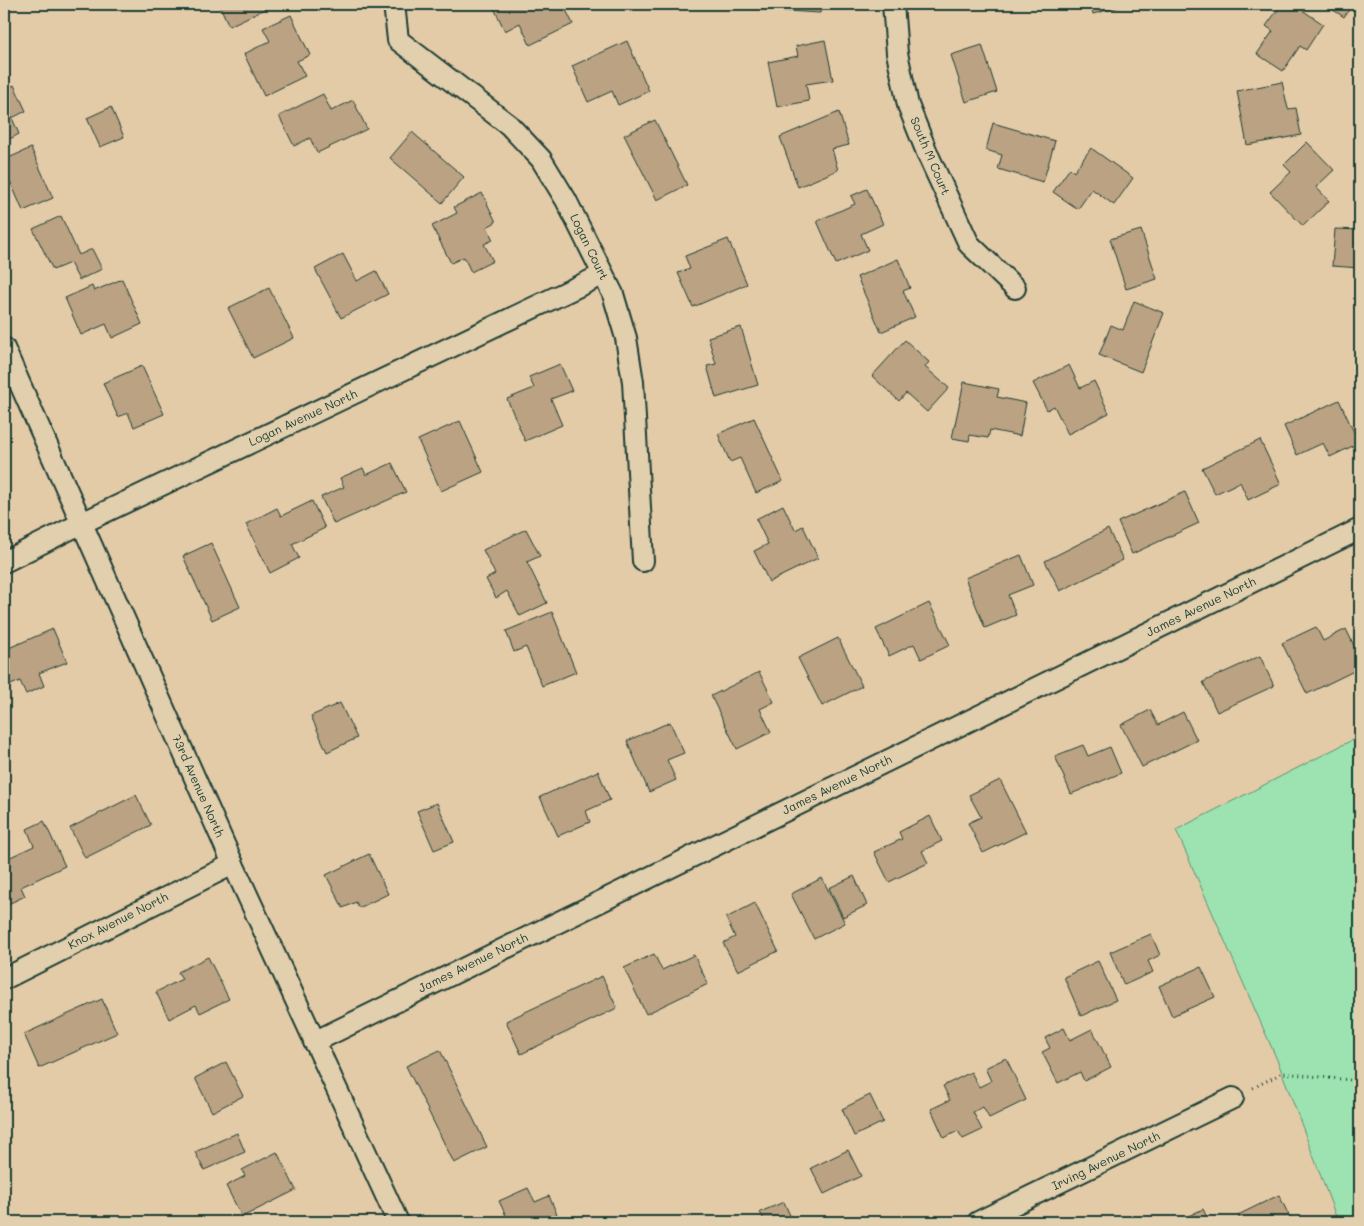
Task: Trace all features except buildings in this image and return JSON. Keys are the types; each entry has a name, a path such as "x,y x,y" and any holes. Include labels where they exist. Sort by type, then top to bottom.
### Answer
{"street":[{"name":"Logan Court","path":"394,4 398,40 510,125 541,159 566,200 613,294 626,338 633,382 643,561"},
{"name":"South M Court","path":"893,4 896,53 908,105 928,155 969,244 1015,288"},
{"name":"Logan Avenue North","path":"4,562 602,275"},
{"name":"73rd Avenue North","path":"4,348 233,864 398,1222"},
{"name":"James Avenue North","path":"314,1042 1360,529"},
{"name":"Knox Avenue North","path":"4,979 233,864"},
{"name":"Irving Avenue North","path":"978,1222 1234,1098"}],"path":[{"path":"1234,1098 1282,1073 1360,1081"}],"green space":[{"path":"1360,736 1360,1222 1338,1222 1278,1062 1176,830"}]}
